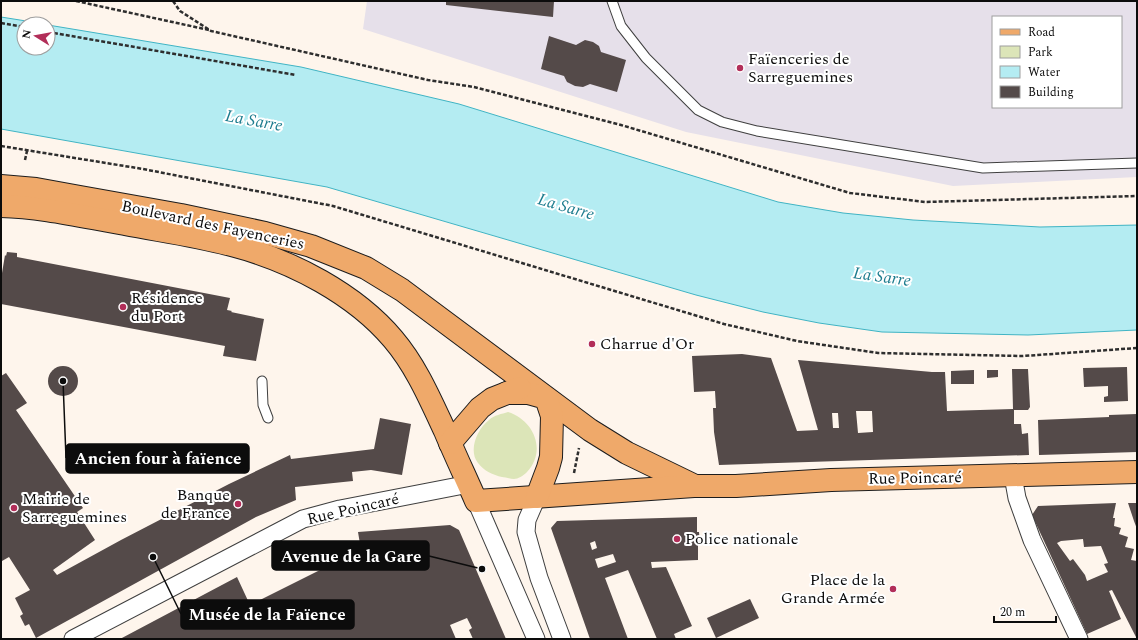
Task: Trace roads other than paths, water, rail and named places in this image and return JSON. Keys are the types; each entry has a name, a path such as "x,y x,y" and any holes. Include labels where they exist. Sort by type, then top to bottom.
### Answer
{"main road":[{"name":"Boulevard des Fayenceries","path":"1,186 80,197 196,218 265,233 335,254 366,268 402,290 529,385"},
{"name":"Boulevard des Fayenceries","path":"1,206 58,212 235,246 262,254 314,278 340,292 364,310 393,338 408,358 420,380 450,443"},
{"path":"507,393 528,394 546,398 552,416 551,457 537,497 472,493 450,443 480,408 492,399 507,393 529,385"},
{"name":"Rue Poincaré","path":"529,385 590,430 627,453 694,486"},
{"path":"552,439 568,414"},
{"name":"Rue Poincaré","path":"537,497 694,486 736,486 831,480 1137,472"}],"street":[{"path":"1013,476 1017,498 1032,540 1079,639"},
{"path":"472,493 536,639"},
{"name":"Rue Poincaré","path":"74,639 303,519 340,509 472,493"},
{"path":"537,497 527,520 526,532 539,578 562,639"}],"lane":[{"path":"612,1 621,26 646,58 698,110 722,122 757,131 983,168 1137,163"},
{"path":"262,381 263,405 268,418"}],"water":[{"name":"La Sarre","path":"1,17 16,19 16,56 56,56 56,26 301,67 459,104 778,202 843,213 913,220 1040,227 1137,225 1137,330 1028,335 882,332 819,323 763,312 696,295 327,187 1,129"}],"place":[{"name":"Faïenceries de Sarreguemines","path":"740,68"},
{"name":"Résidence du Port","path":"123,307"},
{"name":"Charrue d'Or","path":"592,344"},
{"name":"Ancien four à faïence","path":"63,381"},
{"name":"Banque de France","path":"238,504"},
{"name":"Mairie de Sarreguemines","path":"14,508"},
{"name":"Police nationale","path":"677,539"},
{"name":"Musée de la Faïence","path":"153,557"},
{"name":"Avenue de la Gare","path":"482,569"},
{"name":"Place de la Grande Armée","path":"893,589"}]}
